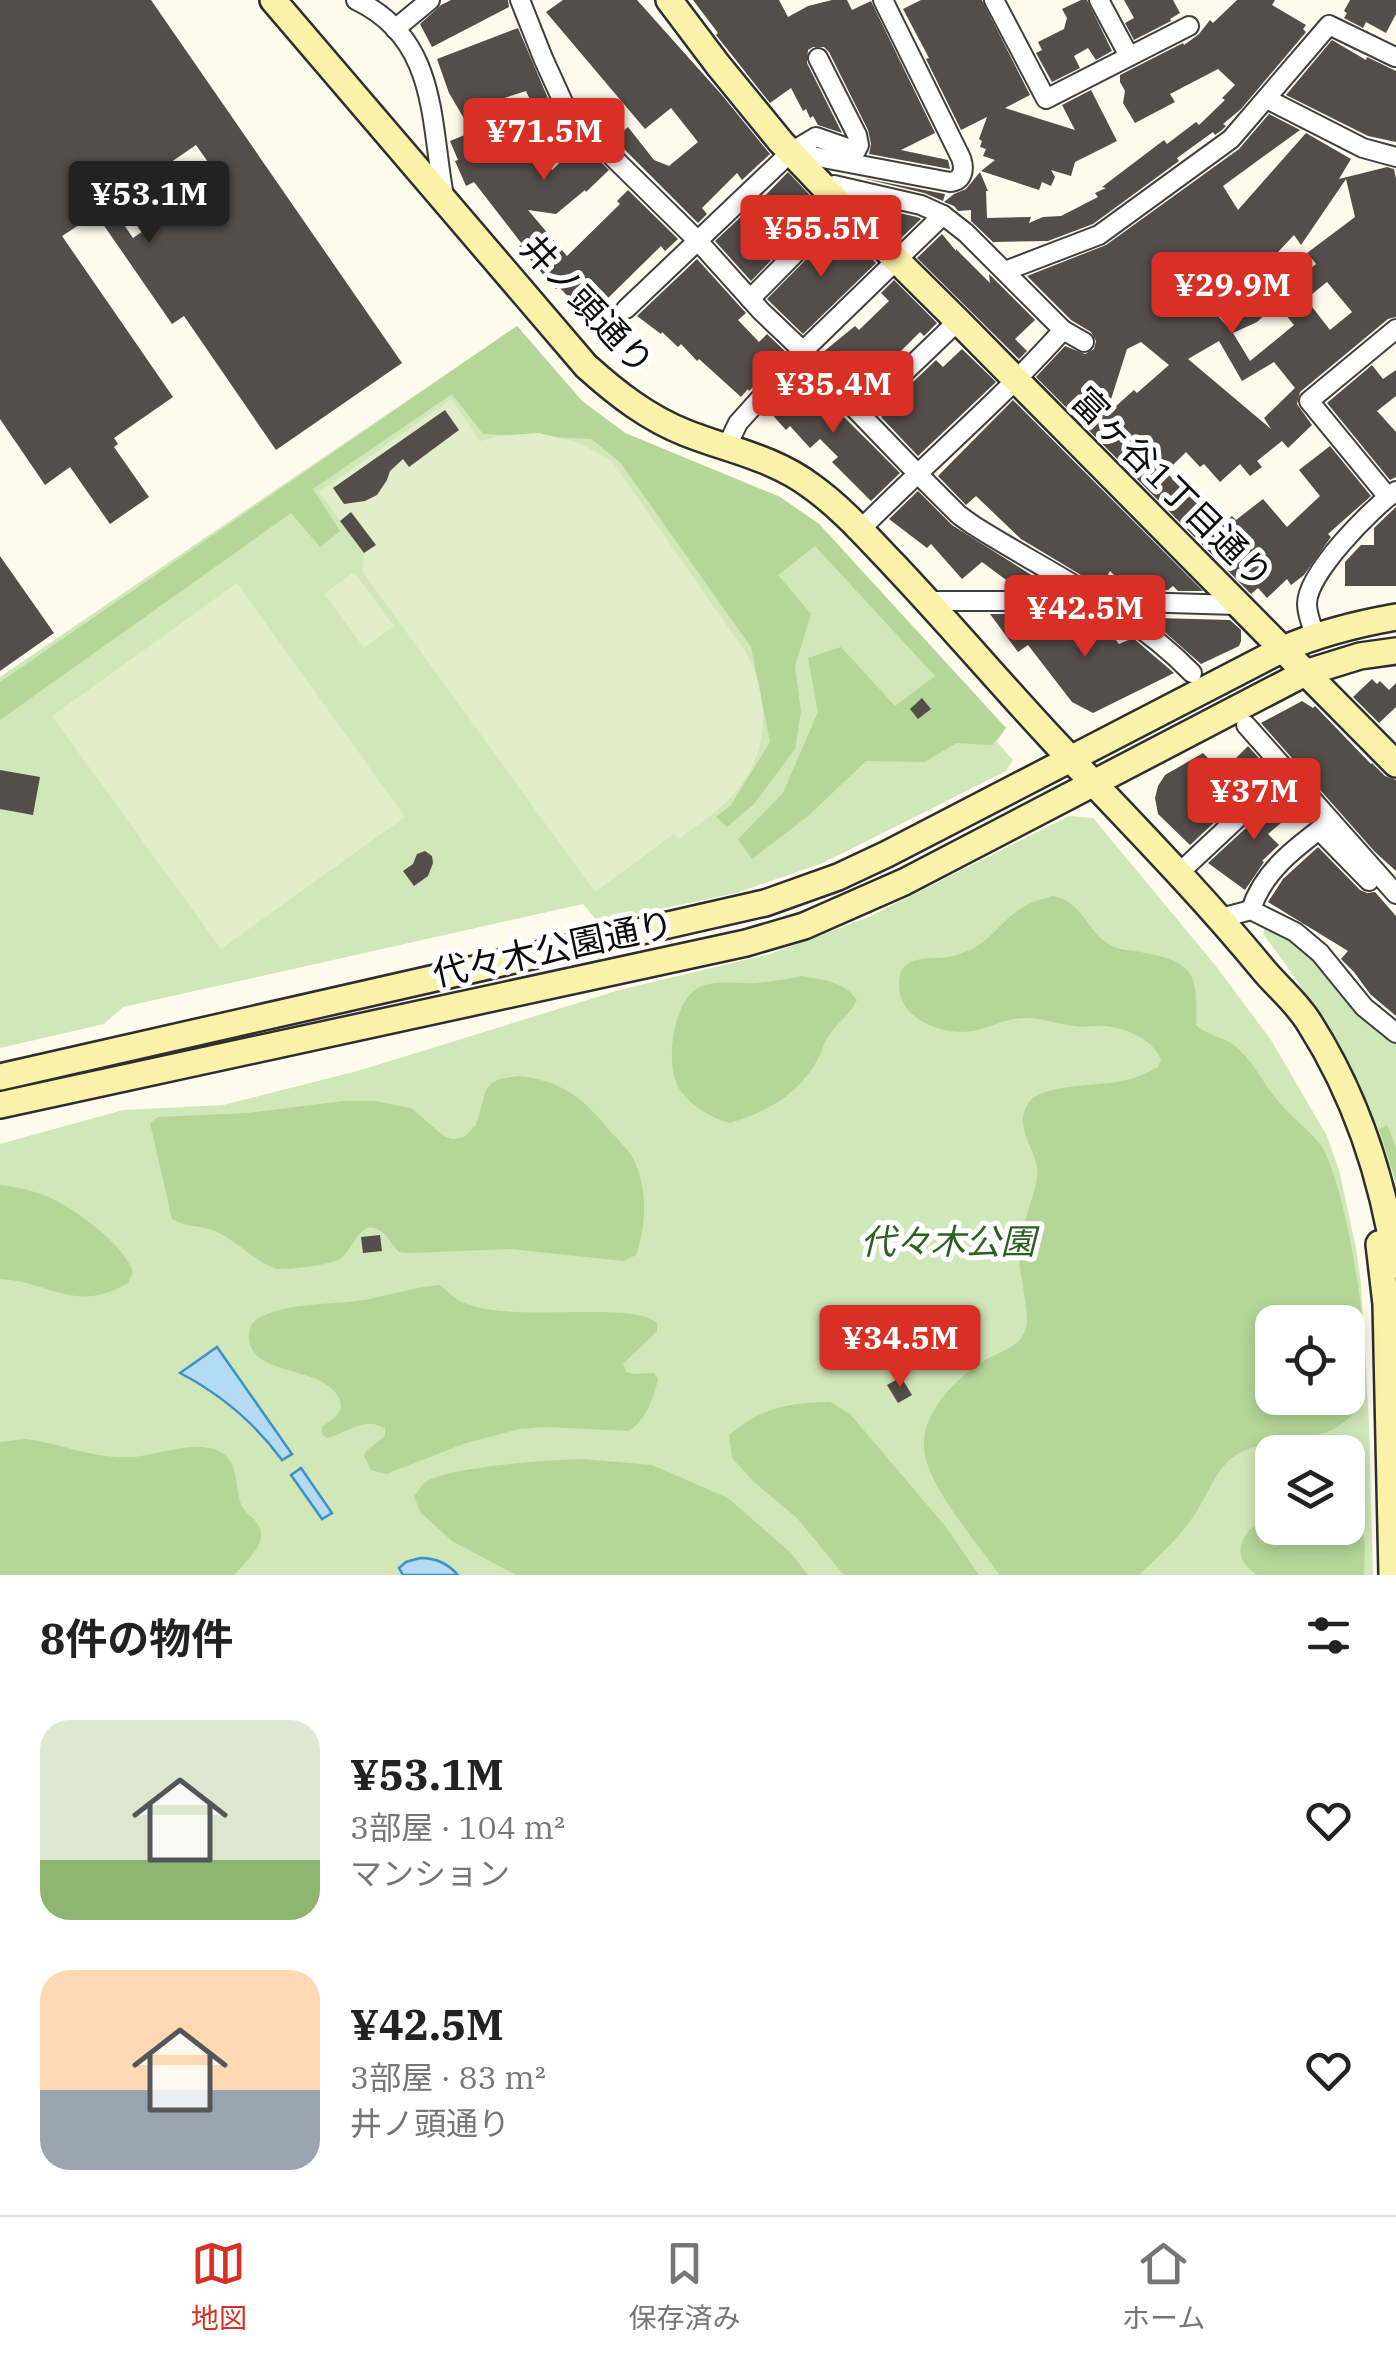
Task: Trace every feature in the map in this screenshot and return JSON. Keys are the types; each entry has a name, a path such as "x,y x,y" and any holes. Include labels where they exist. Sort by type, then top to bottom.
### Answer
{"street":[{"name":"井ノ頭通り","path":"273,0 586,366 645,413 686,433 783,468 819,492 928,601 1221,918 1266,973"},
{"path":"356,0 395,29 410,45 418,62 430,99 446,202"},
{"path":"395,29 430,0"},
{"path":"520,0 568,113 698,241 917,473 959,515 1102,601 1170,650 1192,673"},
{"name":"富ヶ谷1丁目通り","path":"670,0 791,152 1396,764"},
{"path":"791,152 950,182 958,180 964,166 961,158 882,0"},
{"path":"994,0 1046,98 1189,26"},
{"path":"1100,0 1129,56"},
{"path":"1005,272 1112,228 1231,139 1329,25 1395,58"},
{"path":"626,309 791,152 816,137 856,151 857,135 818,58"},
{"path":"1267,99 1362,148 1396,157"},
{"path":"750,298 835,198 834,185 920,205 943,215 1063,330 1084,342"},
{"path":"727,446 738,423 803,351 943,215"},
{"path":"861,414 958,321"},
{"path":"860,530 1017,382 1063,330"},
{"path":"1315,636 1307,604 1324,565 1392,494 1309,401 1396,330"},
{"path":"928,601 1238,605"},
{"path":"1071,759 1283,648 1353,624 1396,617"},
{"path":"1094,782 1305,673 1334,662 1396,651"},
{"path":"1246,725 1287,772 1369,881"},
{"name":"代々木公園通り","path":"0,1077 765,903 871,862 1071,759"},
{"path":"1179,873 1287,772"},
{"name":"代々木公園通り","path":"0,1105 774,935 870,898 1094,782"},
{"path":"1325,826 1396,894"},
{"path":"1252,910 1273,868 1325,826"},
{"path":"1221,918 1252,910 1295,932 1320,953 1364,1006 1396,1032"},
{"path":"1266,973 1308,1019 1358,1115 1382,1194 1396,1265"},
{"path":"1266,973 1326,1080 1370,1196 1386,1304 1392,1575"}],"green space":[{"path":"517,326 582,401 625,433 780,497 819,524 1006,728 997,742 1013,760 1006,771 823,863 736,893 598,922 583,904 123,1007 104,1024 0,1048 0,677"},
{"path":"517,326 582,401 625,433 780,497 819,524 1006,728 992,745 956,743 925,762 866,761 807,817 752,859 738,839 783,793 818,712 808,658 841,647 895,706 935,676 815,546 778,575 811,614 795,666 801,711 795,749 754,804 727,827 716,817 731,805 770,742 751,647 620,462 591,439 483,434 452,394 313,489 340,531 320,547 291,513 0,720 0,682"},
{"path":"451,399 480,441 539,433 577,442 612,461 747,654 761,694 762,734 749,772 738,789 718,810 679,839 674,834 595,892 362,571 364,553 319,492"},
{"path":"354,572 394,626 364,648 324,594"},
{"path":"237,583 405,817 221,949 52,716"},
{"name":"代々木公園","path":"1069,816 1093,818 1215,965 1271,1040 1327,1136 1339,1170 1356,1248 1362,1305 1255,1305 1255,1415 1365,1415 1365,1354 1373,1575 0,1575 0,1144 123,1110 223,1105 361,1070 623,989 770,954 869,917"},
{"path":"1053,896 1064,900 1113,947 1172,960 1189,972 1196,993 1196,1025 1241,1051 1277,1100 1319,1143 1339,1191 1356,1271 1361,1305 1255,1305 1255,1415 1352,1415 1319,1435 1255,1435 1255,1447 1233,1457 1221,1470 1183,1531 1139,1575 999,1575 942,1495 926,1460 925,1433 935,1408 962,1377 1013,1346 1025,1331 1027,1314 1019,1248 1037,1174 1023,1127 1029,1102 1058,1089 1132,1078 1158,1067 1161,1060 1145,1041 1113,1027 1078,1027 1022,1018 962,1032 931,1026 906,1007 899,987 905,966 917,960 951,957 975,947 1031,903"},
{"path":"1271,927 1301,944 1357,1010 1396,1044 1396,1185 1331,1039 1263,934 1265,928"},
{"path":"802,976 839,985 857,1000 831,1032 801,1082 769,1107 730,1123 690,1102 675,1079 672,1049 678,1017 692,993 715,983 762,983"},
{"path":"518,1076 547,1082 570,1093 590,1109 631,1155 641,1178 644,1204 636,1255 624,1261 510,1249 399,1252 383,1233 369,1228 335,1261 277,1269 221,1234 172,1219 150,1123 158,1117 375,1101 411,1108 445,1137 453,1139 464,1137 476,1125 486,1090 492,1083"},
{"path":"1387,1125 1396,1148 1396,1181 1379,1129"},
{"path":"0,1185 46,1196 96,1228 128,1261 133,1272 128,1283 109,1292 78,1296 0,1279"},
{"path":"440,1285 458,1300 479,1307 621,1313 657,1323 657,1331 623,1364 626,1372 654,1373 658,1379 645,1414 629,1431 520,1429 466,1443 386,1474 371,1470 364,1456 385,1436 385,1429 363,1424 327,1438 322,1427 336,1416 341,1406 330,1387 273,1365 252,1350 251,1325 270,1313"},
{"path":"830,1402 850,1414 946,1527 979,1575 844,1575 797,1518 732,1458 729,1435 753,1418 788,1405"},
{"path":"26,1439 120,1457 193,1447 216,1450 233,1466 242,1506 260,1530 259,1544 234,1575 0,1575 0,1442"},
{"path":"582,1459 652,1465 728,1498 791,1553 808,1575 516,1575 452,1541 420,1512 414,1496 424,1483 454,1472"},
{"path":"1254,1526 1255,1545 1365,1545 1364,1575 1257,1575 1247,1567 1241,1550"}],"water":[{"path":"217,1347 292,1454 282,1460 236,1410 180,1373"},
{"path":"301,1468 332,1513 322,1519 291,1475"},
{"path":"420,1558 441,1562 458,1575 403,1575 399,1568"}],"building":[{"path":"0,0 151,0 402,363 276,450 184,316 172,324 96,214 62,236 173,397 114,438 118,444 114,447 149,497 110,524 70,467 45,485 0,419","holes":["196,145 220,179 133,238 110,204"]},
{"path":"451,0 508,0 509,7 432,47 420,24"},
{"path":"563,0 637,0 770,154 742,180 737,173 702,208 707,214 698,223 614,139 628,127 654,160 669,166 698,142 671,108 645,129 546,12"},
{"path":"693,0 779,0 788,17 808,6 832,0 847,0 852,10 871,1 935,133 901,150 948,160 950,169 869,154 868,130 824,47 808,50 807,63 842,133 818,125 813,116 810,118 791,88 770,103"},
{"path":"921,0 982,0 1030,95 1005,108 1075,130 1062,105 1091,90 1117,141 1075,162 1071,176 1051,170 1055,177 1051,186 1042,182 1039,190 981,171 995,160 983,156 986,149 980,147 987,117 961,130 903,9"},
{"path":"1087,0 1112,51 1096,60 1088,48 1074,56 1080,68 1052,82 1036,53 1042,50 1038,42 1064,29 1067,18 1062,9"},
{"path":"1124,0 1173,0 1180,13 1134,40 1125,23 1134,18"},
{"path":"1237,0 1275,0 1272,5 1306,25 1306,32 1241,109 1223,124 1226,126 1222,130 1215,135 1213,132 1177,158 1179,161 1093,224 1048,241 993,242 971,221 971,210 958,211 944,202 966,189 980,172 988,191 987,218 1031,217 1029,223 1061,216 1098,197 1095,193 1164,140 1167,144 1196,122 1199,125 1235,85 1218,69 1170,94 1175,102 1135,123 1123,103 1125,91 1120,75 1184,45"},
{"path":"1350,0 1396,0 1396,14 1386,33 1366,22 1363,28 1344,18"},
{"path":"518,28 553,110 545,115 541,103 533,106 526,91 498,100 525,147 530,144 552,170 581,143 609,170 556,214 528,210 567,256 620,204 617,201 628,190 678,239 665,251 661,246 607,299 618,318 634,325 618,338 622,343 612,352 579,308 559,287 556,289 519,247 522,244 474,182 466,186 455,161 458,160 450,141 472,132 449,93 437,59"},
{"path":"1332,40 1366,60 1367,57 1396,71 1396,142 1368,136 1286,95"},
{"path":"1269,114 1300,130 1223,186 1238,210 1306,133 1351,159 1339,179 1387,167 1394,169 1396,179 1396,317 1388,319 1300,392 1297,404 1312,425 1288,448 1282,441 1257,461 1262,467 1250,476 1240,464 1220,482 1186,452 1166,472 1223,524 1232,516 1236,520 1263,499 1287,527 1320,496 1299,470 1330,446 1371,496 1328,534 1331,537 1304,575 1291,585 1287,579 1267,598 1258,588 1251,594 1036,377 1065,346 1085,354 1094,349 1096,341 1091,332 1071,320 1027,276 1106,245 1239,149","holes":["1346,179 1355,217 1307,253 1316,264 1291,285 1285,278 1226,325 1218,316 1294,235 1301,245","1327,282 1352,312 1330,330 1306,299","1277,304 1294,325 1250,361 1233,333 1257,322","1219,341 1242,381 1274,362 1295,388 1264,418 1271,429 1188,359","1141,342 1169,365 1106,415 1127,349"]},
{"path":"788,172 822,208 751,281 715,241"},
{"path":"862,178 945,194 943,201"},
{"path":"864,205 917,217 921,219 899,240"},
{"path":"839,226 876,263 803,334 767,299"},
{"path":"942,234 990,283 989,274 1035,320 1015,339 1027,351 1019,359 917,258"},
{"path":"697,259 746,313 738,320 759,342 767,334 786,352 741,397 681,344 678,347 637,316"},
{"path":"894,280 937,323 924,336 920,332 874,378 877,381 861,397 822,353 855,326 859,330 889,301 881,293"},
{"path":"962,349 996,382 918,456 881,417 936,360 943,367"},
{"path":"1372,365 1383,379 1396,370 1396,396 1377,411 1396,432 1396,477 1390,480 1327,403"},
{"path":"801,374 900,473 871,501 832,462 838,457 820,439 810,448 767,409"},
{"path":"1013,400 1203,591 1178,591 1173,586 1161,590 1150,579 1144,590 1128,589 1110,571 1101,587 1021,539 976,496 966,505 938,476"},
{"path":"445,410 459,430 409,467 403,459 390,471 377,495 344,504 333,488"},
{"path":"918,491 952,525 1052,588 1017,588 982,562 962,579 931,544 927,548 889,519"},
{"path":"1396,507 1396,586 1345,586 1345,562 1361,545 1374,545 1374,528"},
{"path":"351,512 376,545 364,553 340,521"},
{"path":"0,556 54,633 0,671"},
{"path":"990,614 1028,614 1037,626 1052,614 1061,616 1082,641 1104,625 1119,644 1133,638 1174,673 1093,713 1072,702 1028,645 1018,652"},
{"path":"1159,618 1230,620 1241,630 1241,641 1239,646 1201,664 1159,627"},
{"path":"1372,679 1389,690 1396,683 1396,707 1379,723 1353,697"},
{"path":"922,698 931,709 918,719 910,709"},
{"path":"1302,701 1315,706 1371,764 1396,780 1396,871 1261,723"},
{"path":"1248,746 1267,767 1243,790 1246,793 1190,845 1158,814 1158,786 1165,775 1203,753 1222,772"},
{"path":"0,770 40,777 33,815 0,809"},
{"path":"1287,790 1301,806 1268,834 1279,845 1262,861 1245,890 1208,863"},
{"path":"1318,847 1360,890 1375,892 1396,916 1396,1016 1370,994 1341,959 1348,951 1268,902 1283,879"},
{"path":"425,851 432,856 433,863 428,876 414,886 403,871 413,864 417,854"},
{"path":"380,1235 382,1251 363,1253 361,1237"},
{"path":"914,1327 945,1342 935,1363 904,1349"},
{"path":"901,1377 912,1395 898,1403 887,1385"}]}
